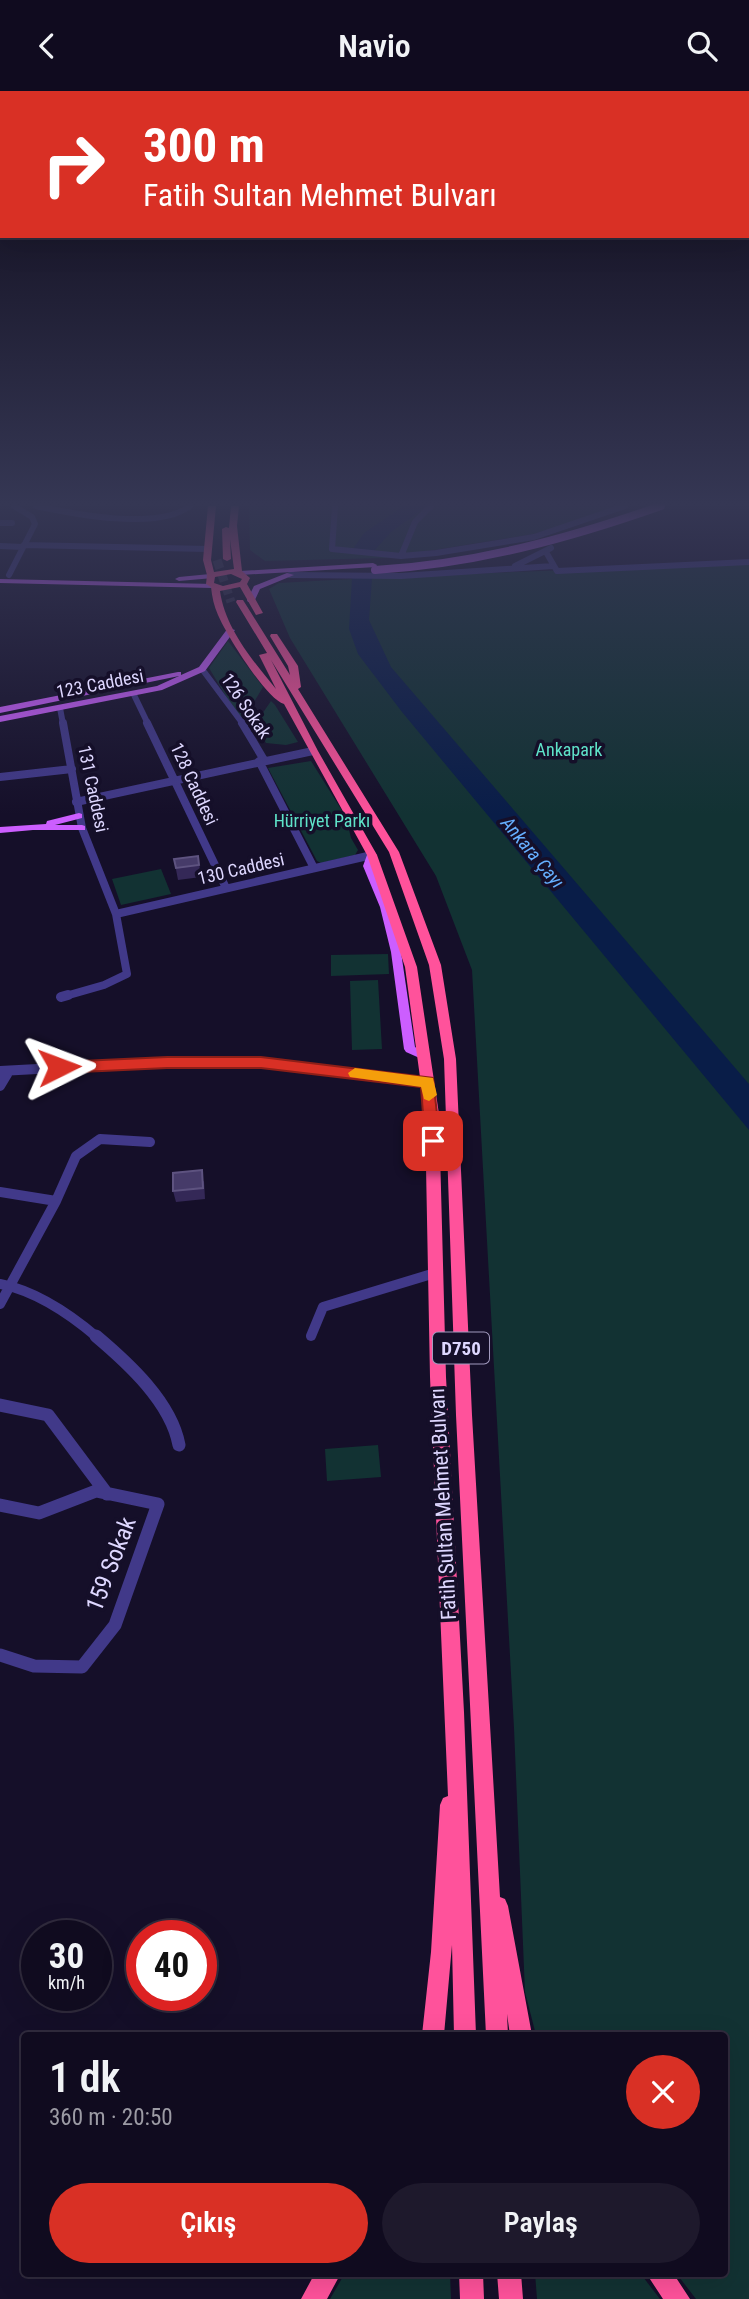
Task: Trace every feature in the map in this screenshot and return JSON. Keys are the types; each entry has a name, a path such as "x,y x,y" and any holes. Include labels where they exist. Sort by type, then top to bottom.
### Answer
{"highway":[{"path":"221,609 231,630 270,689 295,703"},
{"name":"Fatih Sultan Mehmet Bulvarı","path":"244,609 258,642 295,703 394,852 435,965 450,1059 464,1402 497,2032"},
{"name":"Fatih Sultan Mehmet Bulvarı","path":"245,609 295,703 313,751 373,855 411,967 432,1114 438,1377 455,1712 465,2032"},
{"path":"433,2032 441,1952 455,1712"},
{"path":"487,1840 520,2032"},
{"path":"313,2299 327,2277"},
{"path":"471,2277 472,2299"},
{"path":"509,2277 511,2299"},
{"path":"661,2277 678,2299"}],"main road":[{"name":"123 Caddesi","path":"0,719 159,688 202,669 231,630"},
{"name":"123 Caddesi","path":"0,710 202,669"},
{"path":"33,827 79,816"},
{"path":"0,830 33,827 82,828"}],"street":[{"name":"126 Sokak","path":"202,669 244,726 314,868"},
{"name":"128 Caddesi","path":"134,695 226,888"},
{"name":"131 Caddesi","path":"60,708 82,828 116,914 127,974 104,985 61,997"},
{"path":"76,802 313,751"},
{"path":"0,778 72,769"},
{"name":"130 Caddesi","path":"116,914 373,855"},
{"path":"0,1086 4,1071 167,1062 261,1062 428,1082"},
{"path":"0,1304 5,1285 56,1201 76,1156 100,1139 150,1142"},
{"path":"0,1192 56,1201"},
{"path":"311,1336 323,1307 435,1273"},
{"path":"5,1285 71,1314 134,1368 176,1429 178,1445"},
{"path":"0,1405 48,1415 107,1494"},
{"path":"0,1505 39,1513 96,1491 107,1494"},
{"name":"159 Sokak","path":"0,1655 34,1665 82,1667 115,1625 158,1504 107,1494"}],"green space":[{"name":"Ankapark","path":"278,609 749,609 749,2299 696,2299 679,2277 728,2277 728,2032 535,2032 525,1992 514,1728 472,970 436,876 290,638"},
{"path":"228,641 263,687 245,717 239,718 209,668"},
{"path":"271,701 298,742 286,745 266,743 259,721"},
{"name":"Hürriyet Parkı","path":"311,761 346,817 351,838 358,850 355,855 321,863 317,861 268,768"},
{"path":"161,869 171,894 121,905 112,879"},
{"path":"388,954 389,974 331,976 331,955"},
{"path":"378,980 382,1049 352,1050 350,981"},
{"path":"378,1445 381,1477 327,1481 325,1449"},
{"path":"343,2277 450,2277 451,2299 330,2299"},
{"path":"535,2277 643,2277 660,2299 537,2299"}],"water":[{"name":"Ankara Çayı","path":"350,609 370,609 369,620 391,667 749,1084 749,1130 402,712 358,654 349,629"}],"building":[{"path":"198,856 199,865 176,868 174,859"},
{"path":"202,1170 203,1188 173,1191 173,1173"}],"slow traffic":[{"path":"355,1073 428,1082 429,1095"}],"route":[{"path":"59,1067 167,1062 261,1062 428,1082 433,1141"}]}
